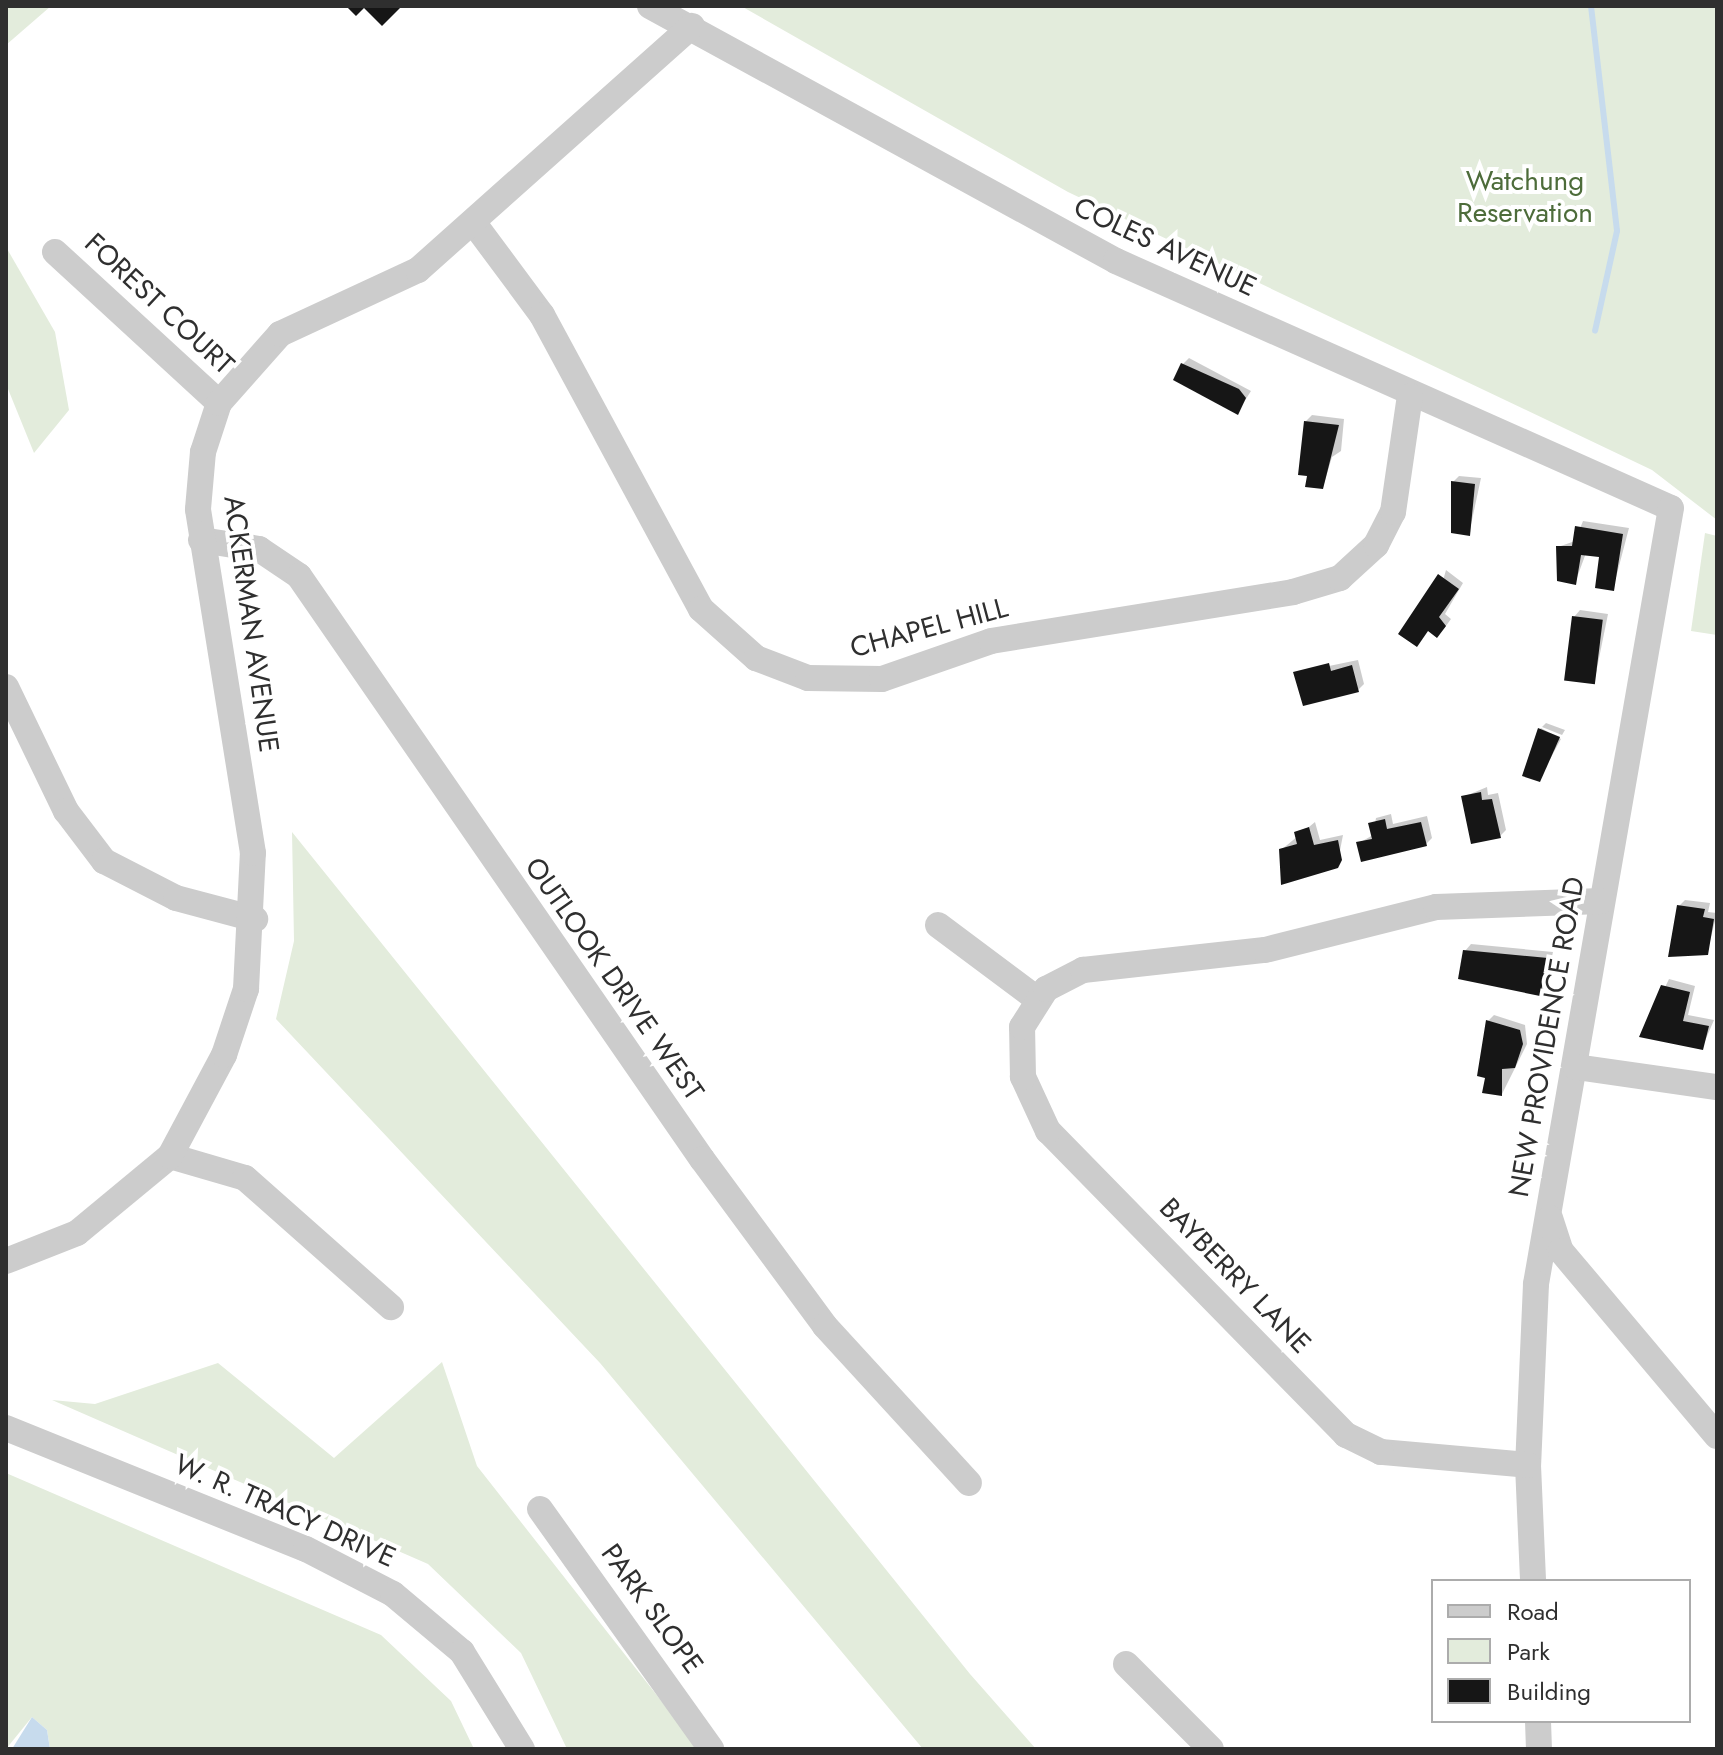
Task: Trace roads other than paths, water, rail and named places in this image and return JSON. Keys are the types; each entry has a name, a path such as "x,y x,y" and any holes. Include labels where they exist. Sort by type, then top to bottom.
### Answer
{"street":[{"name":"COLES AVENUE","path":"650,6 692,26 1022,214 1410,396 1671,508"},
{"name":"ACKERMAN AVENUE","path":"6,1261 77,1233 170,1156 236,1024 255,919 251,840 201,540 199,479 219,403 280,334 402,281 473,222 692,26"},
{"name":"CHAPEL HILL","path":"473,222 542,315 701,609 748,653 808,678 882,679 991,641 1293,592 1340,578 1376,545 1393,512 1410,396"},
{"name":"FOREST COURT","path":"55,252 219,403"},
{"name":"NEW PROVIDENCE ROAD","path":"1533,1579 1528,1465 1533,1323 1602,901 1671,508"},
{"name":"OUTLOOK DRIVE WEST","path":"201,540 259,549 299,576 711,1172 825,1326 969,1483"},
{"path":"6,687 66,811 104,861 176,898 255,919"},
{"path":"938,925 1037,999 1083,970 1265,950 1436,907 1602,901"},
{"name":"BAYBERRY LANE","path":"1037,999 1022,1027 1021,1062 1042,1122 1346,1435 1381,1452 1528,1465"},
{"path":"1576,1067 1717,1087"},
{"path":"170,1156 245,1178 391,1307"},
{"path":"1549,1215 1561,1251 1717,1436"},
{"name":"W. R. TRACY DRIVE","path":"6,1428 306,1549 393,1594 462,1652 522,1749"},
{"name":"PARK SLOPE","path":"540,1509 711,1749"},
{"path":"1126,1664 1211,1749"},
{"path":"1538,1723 1539,1749"}],"water":[{"path":"32,1717 47,1730 50,1749 12,1749"}],"waterway":[{"path":"1591,6 1617,231 1595,331"}],"park label":[{"name":"Watchung Reservation","path":"1525,197"}]}
